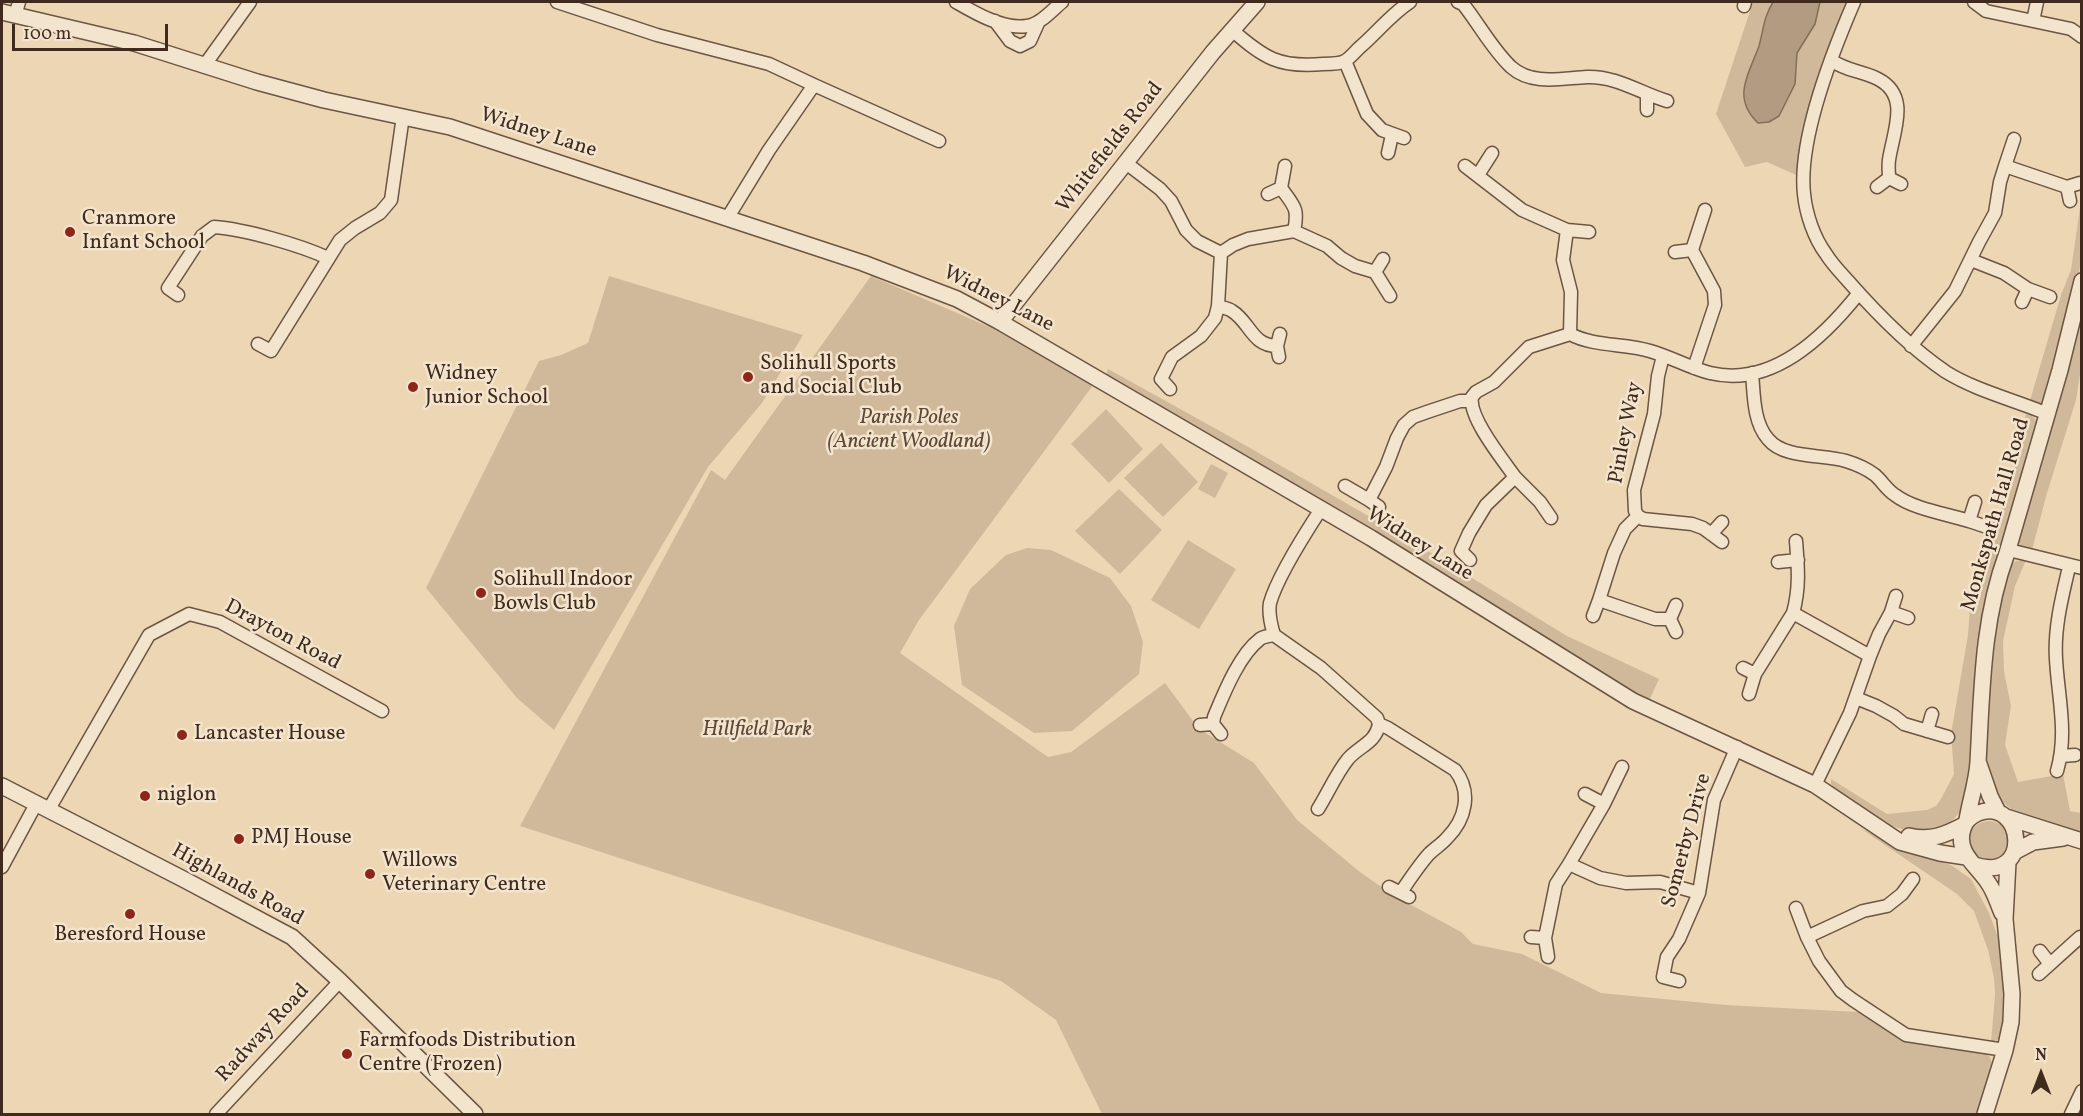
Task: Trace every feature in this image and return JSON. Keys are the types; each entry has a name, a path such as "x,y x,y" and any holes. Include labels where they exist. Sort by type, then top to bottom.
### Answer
{"street":[{"path":"204,66 250,2"},
{"path":"557,2 573,4 657,35 770,63 939,141"},
{"path":"956,2 995,21 1011,26 1028,26 1039,21 1062,2"},
{"name":"Whitefields Road","path":"1000,321 1232,30 1257,2"},
{"path":"1232,30 1257,52 1281,62 1313,65 1345,61 1390,17 1410,2"},
{"path":"1458,2 1468,10 1512,68 1545,80 1588,77 1613,79 1647,95 1667,101"},
{"path":"1854,2 1831,60 1810,130 1804,164 1804,195 1812,226 1825,253 1858,293 1911,346 1947,373 1998,396 2043,412 2046,416"},
{"path":"1974,2 1986,11 2071,29 2082,37"},
{"path":"2033,21 2037,2"},
{"name":"Widney Lane","path":"12,10 134,43 204,66 324,100 450,127 728,217 910,280 957,299 1000,321 1321,509 1612,689 1665,717 1737,747 1815,785 1900,842 1970,861"},
{"path":"995,21 1010,41 1020,46 1030,41 1039,21"},
{"path":"1831,60 1844,69 1880,80 1893,91 1898,105 1889,161 1889,178"},
{"path":"1345,61 1367,114 1382,130 1398,137 1388,153"},
{"path":"728,217 769,150 814,85"},
{"path":"1647,95 1647,110"},
{"path":"258,344 271,351 340,240 380,213 391,200 403,116"},
{"path":"1911,346 1955,291 1995,213 2000,182 2014,139"},
{"path":"1478,175 1492,153"},
{"path":"1126,163 1160,189 1171,201 1182,223 1197,241 1221,253"},
{"path":"1285,166 1281,188 1293,204 1297,215 1294,231"},
{"path":"1465,166 1522,210 1567,230 1589,232"},
{"path":"2005,166 2067,187 2080,183"},
{"path":"1889,178 1901,184"},
{"path":"1877,187 1889,178"},
{"path":"2067,187 2070,201"},
{"path":"1268,194 1281,188"},
{"path":"1694,368 1715,305 1714,291 1692,250 1705,210"},
{"path":"178,295 168,288 202,236 214,227 302,248 328,258"},
{"path":"1567,230 1563,260 1571,292 1570,334"},
{"path":"1221,253 1248,239 1294,231 1327,246 1355,266 1375,272 1390,296"},
{"path":"1675,252 1692,250"},
{"path":"1170,390 1156,381 1172,357 1201,336 1215,318 1218,306 1221,253"},
{"path":"1375,272 1383,259"},
{"path":"1971,260 2004,273 2028,289 2050,297"},
{"name":"Monkspath Hall Road","path":"1966,823 1978,764 1986,642 1996,582 2007,553 2046,416 2081,283"},
{"path":"2022,302 2028,289"},
{"path":"1471,401 1476,392 1494,382 1529,347 1570,334 1583,341 1631,347 1663,356 1712,374 1752,373 1794,357 1817,338 1858,293"},
{"path":"1218,306 1231,310 1255,337 1268,346 1278,346"},
{"name":"Pinley Way","path":"1638,516 1635,511 1635,490 1654,414 1658,376 1663,356"},
{"path":"1752,373 1759,423 1768,440 1779,448 1788,452 1848,461 1875,475 1894,495 1909,503 1990,528"},
{"path":"1345,486 1374,503 1404,425 1413,417 1460,401 1471,401"},
{"path":"1471,401 1488,440 1515,477 1540,502 1551,519"},
{"path":"1470,560 1461,551 1469,533 1486,505 1515,477"},
{"path":"1969,521 1975,502"},
{"path":"1321,509 1281,578 1270,604 1270,619 1274,635 1321,668 1377,718 1379,724 1372,741 1350,757 1326,804"},
{"path":"1593,616 1617,545 1625,529 1638,516 1643,519 1692,524 1703,528 1722,542"},
{"path":"1711,534 1722,522"},
{"path":"1749,694 1755,674 1793,613 1798,594 1796,541"},
{"path":"2007,553 2013,551 2075,568 2057,630 2056,658 2063,722 2061,756 2057,771"},
{"path":"1778,562 1798,560"},
{"path":"1815,785 1856,698 1870,656 1896,596"},
{"path":"1599,600 1655,619 1670,619"},
{"path":"1676,605 1670,619 1676,632"},
{"path":"1891,612 1908,618"},
{"path":"1793,613 1870,656"},
{"name":"Drayton Road","path":"2,867 149,635 189,614 220,622 382,711"},
{"path":"1211,728 1218,707 1238,666 1262,638 1274,635"},
{"path":"1743,668 1755,674"},
{"path":"1856,698 1876,706 1904,724 1948,737"},
{"path":"1927,731 1932,714"},
{"path":"1379,724 1455,770 1462,779 1465,790 1465,804 1461,819 1448,838 1429,854 1399,892"},
{"name":"Somerby Drive","path":"1678,981 1658,978 1667,957 1679,939 1699,893 1714,801 1737,747"},
{"path":"2061,756 2075,755"},
{"name":"Monkspath Hall Road","path":"1978,764 1990,796 2002,814"},
{"path":"1548,957 1545,938 1556,884 1604,804 1622,767"},
{"name":"Highlands Road","path":"2,786 292,937 475,1114"},
{"path":"1584,794 1604,804"},
{"path":"2005,919 1991,887 1970,861 1962,841 1966,823 1982,812 2002,814 2075,839"},
{"path":"1985,1114 2005,1050 2011,1022 2012,994 2005,919 2011,857 2016,835 2002,814"},
{"name":"Widney Lane","path":"1886,832 1922,839 1942,836 1966,823"},
{"path":"1970,861 1992,868 2034,842 2075,839"},
{"path":"1569,864 1600,878 1626,883 1660,882 1699,893"},
{"path":"1807,937 1863,911 1887,906 1902,894 1913,879"},
{"path":"1796,908 1819,961 1841,991 1906,1035 2005,1050"},
{"path":"1531,937 1545,938"},
{"path":"2039,974 2081,937"},
{"path":"2040,951 2050,964"},
{"name":"Radway Road","path":"216,1114 340,981"},
{"path":"2071,1114 2082,1091"}],"green space":[{"path":"1753,2 1847,2 1826,52 1796,175 1767,162 1745,167 1716,114"},
{"path":"2081,201 2081,261 2076,288 2043,405 2039,407 2029,404 2061,295 2071,270"},
{"path":"609,276 803,335 762,403 708,467 554,730 517,698 426,588 539,361 561,355 588,343"},
{"name":"Hillfield Park","path":"871,276 992,328 1094,384 919,620 900,653 1048,757 1071,752 1165,683 1199,729 1254,763 1297,820 1360,872 1393,895 1461,932 1473,944 1522,954 1601,993 1726,1005 1858,1012 1903,1040 1985,1053 1990,1057 1994,1070 1980,1114 1102,1114 1056,1020 1001,981 520,826 711,470 725,480"},
{"path":"2081,310 2081,368 2076,400 2032,550 2020,547 2017,539"},
{"path":"1108,369 1405,537 1567,636 1659,679 1649,701 1538,636 1334,508 1106,375"},
{"path":"1106,409 1143,449 1109,483 1071,444"},
{"path":"2026,414 2031,415 2040,424 2004,540 1972,738 1966,791 1961,811 1951,822 1936,829 1908,831 1882,823 1836,791 1831,784 1831,779 1887,814 1927,810 1936,806 1941,799 1954,774 1951,734 1968,635 1970,607 1989,550 1990,528 2009,496"},
{"path":"1161,443 1198,482 1163,517 1124,478"},
{"path":"1211,464 1228,473 1215,498 1198,489"},
{"path":"1119,489 1162,530 1120,574 1075,531"},
{"path":"1188,540 1236,569 1199,629 1151,600"},
{"path":"1027,548 1051,550 1110,578 1131,606 1143,642 1139,674 1072,731 1034,733 962,685 954,626 970,589 1006,555"},
{"path":"2026,560 2015,586 2003,641 2004,671 2011,706 2005,745 2018,782 2063,774 2070,811 2081,813 2081,837 2017,814 2003,803 1988,777 1985,748 1991,641 2009,566 2016,561"},
{"path":"1989,821 1997,822 2003,827 2008,833 2008,849 2003,855 1997,860 1989,861 1981,860 1975,855 1970,849 1969,841 1970,833 1975,827 1981,822"},
{"path":"1860,828 1902,849 1951,865 1971,879 1989,913 1999,940 2004,966 2007,1002 2003,1033 2000,1039 1991,1042 1994,978 1988,950 1974,911 1957,894"}],"shaded area":[{"path":"1773,2 1820,2 1815,24 1797,53 1795,84 1779,116 1769,122 1758,123 1745,104 1745,85 1759,46 1765,19"}],"place":[{"name":"Cranmore Infant School","path":"70,232"},
{"name":"Solihull Sports and Social Club","path":"748,377"},
{"name":"Widney Junior School","path":"413,387"},
{"name":"Solihull Indoor Bowls Club","path":"481,593"},
{"name":"Lancaster House","path":"182,735"},
{"name":"niglon","path":"145,796"},
{"name":"PMJ House","path":"239,839"},
{"name":"Willows Veterinary Centre","path":"370,874"},
{"name":"Beresford House","path":"130,914"},
{"name":"Farmfoods Distribution Centre (Frozen)","path":"347,1054"}],"park label":[{"name":"Parish Poles (Ancient Woodland)","path":"909,431"}]}
